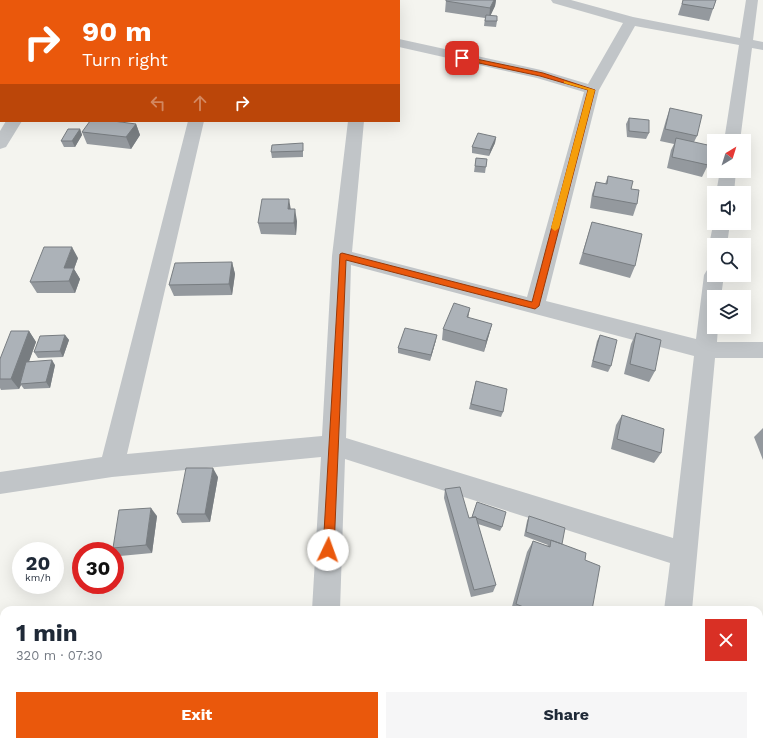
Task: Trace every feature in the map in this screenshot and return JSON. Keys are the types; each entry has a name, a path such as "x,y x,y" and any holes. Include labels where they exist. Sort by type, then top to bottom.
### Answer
{"street":[{"path":"556,0 572,1 631,21 763,46"},
{"path":"733,134 752,0"},
{"path":"535,306 592,90 631,21"},
{"path":"400,43 541,74 592,90"},
{"path":"0,144 13,122"},
{"path":"112,466 196,122"},
{"path":"326,606 342,256 356,122"},
{"path":"342,256 704,350 763,350"},
{"path":"679,606 685,555 704,350 713,282"},
{"path":"0,483 112,466 333,445 685,555"}],"building":[{"path":"446,0 494,0 490,8"},
{"path":"683,0 716,0 713,9 682,4"},
{"path":"486,15 497,16 497,21 485,21"},
{"path":"670,108 702,115 697,136 665,129"},
{"path":"629,118 649,120 649,133 629,131"},
{"path":"89,122 121,122 136,124 126,137 82,132"},
{"path":"68,129 80,129 72,141 61,141"},
{"path":"478,133 496,137 490,150 472,147"},
{"path":"676,138 707,145 707,165 672,157"},
{"path":"303,143 303,151 271,152 272,145"},
{"path":"476,158 487,159 486,167 475,166"},
{"path":"608,176 633,181 631,189 639,190 637,204 593,196 596,182 607,184"},
{"path":"262,199 289,199 288,209 295,209 294,223 258,223"},
{"path":"592,222 642,234 635,266 583,253"},
{"path":"44,247 72,247 64,268 74,268 69,281 30,282"},
{"path":"232,262 229,284 169,285 175,263"},
{"path":"454,303 470,308 467,317 492,324 486,341 443,329"},
{"path":"405,328 437,335 431,355 398,348"},
{"path":"11,331 29,331 11,379 0,379 0,359"},
{"path":"636,333 661,340 655,371 630,364"},
{"path":"65,335 60,351 34,352 40,336"},
{"path":"600,335 617,340 611,366 593,361"},
{"path":"52,360 46,382 20,384 26,362"},
{"path":"476,381 507,389 503,412 471,404"},
{"path":"622,415 664,429 661,453 617,439"},
{"path":"186,468 213,468 205,514 177,514"},
{"path":"460,487 469,518 476,517 496,585 474,590 445,489"},
{"path":"477,502 506,512 502,527 476,517 472,517"},
{"path":"151,508 146,545 124,547 124,542 114,542 119,510"},
{"path":"529,516 565,528 562,544 526,532"},
{"path":"551,540 586,553 585,560 600,566 593,606 521,606 516,604 533,541 550,547"}],"slow traffic":[{"path":"555,228 592,90 566,82"}],"route":[{"path":"328,550 342,256 535,306 592,90 541,74 462,58"}]}
